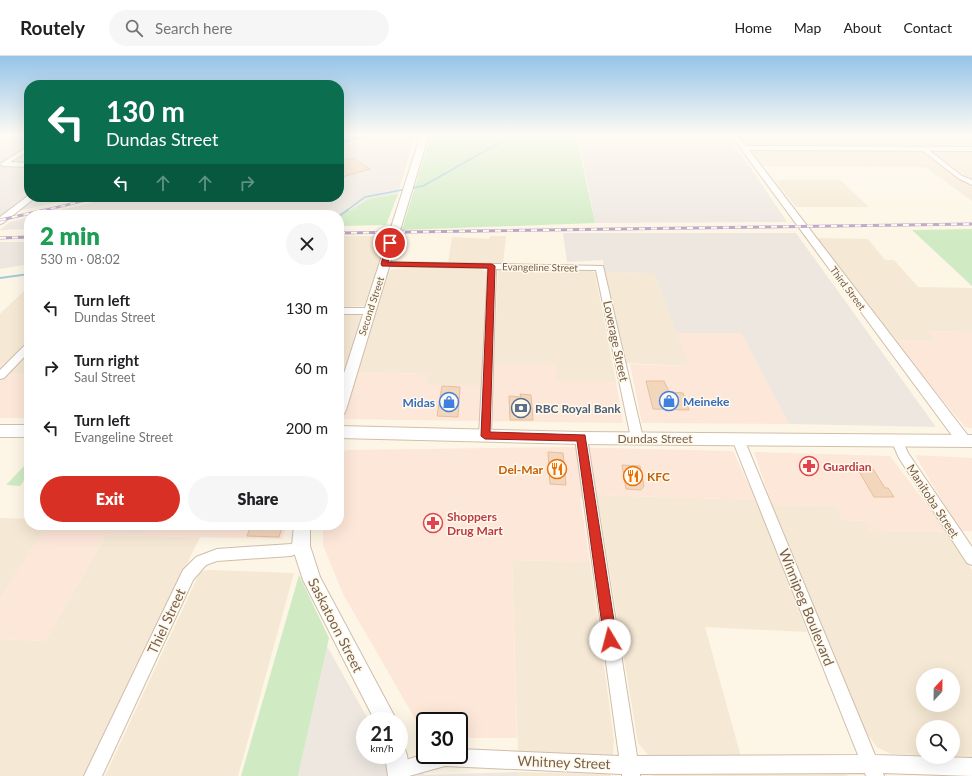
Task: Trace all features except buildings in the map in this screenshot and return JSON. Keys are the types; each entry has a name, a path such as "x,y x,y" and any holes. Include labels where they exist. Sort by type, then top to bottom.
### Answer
{"main road":[{"path":"0,430 24,431"},
{"name":"Dundas Street","path":"344,432 581,438 968,441"}],"street":[{"name":"Second Street","path":"344,394 414,168"},
{"name":"Third Street","path":"759,168 968,441"},
{"path":"948,168 960,177 972,183"},
{"path":"0,221 25,202"},
{"name":"Evangeline Street","path":"384,264 600,268"},
{"path":"485,436 492,266"},
{"name":"Loverage Street","path":"600,268 637,438"},
{"path":"344,311 369,311"},
{"path":"0,376 24,351"},
{"path":"581,438 630,770"},
{"name":"Winnipeg Boulevard","path":"738,439 872,770"},
{"name":"Manitoba Street","path":"897,440 903,455 972,559"},
{"name":"Saskatoon Street","path":"302,530 301,546 312,580 381,712"},
{"name":"Thiel Street","path":"93,776 188,575 201,561 217,555 291,550 301,546"},
{"name":"Whitney Street","path":"398,767 445,757 630,770 872,770 972,767"}],"shaded area":[{"path":"0,168 24,168 24,202 58,202 0,215"},
{"path":"344,168 405,168 398,194 371,198 344,214 344,210 60,210 95,202 344,202"},
{"path":"584,168 750,168 787,222 595,223"},
{"path":"927,168 945,168 957,177 972,185 972,201"},
{"path":"953,168 972,168 972,181"},
{"path":"775,180 840,180 869,207 796,207"},
{"path":"24,218 24,229 0,230 10,222"},
{"path":"563,233 796,233 936,427 789,424 741,333 677,333 654,273 604,272 603,260 567,262"},
{"path":"344,236 388,236 366,306 344,307"},
{"path":"490,236 506,236 503,264 448,263 452,237 489,239"},
{"path":"815,238 868,239 885,260 894,260 918,287 972,288 972,332 928,331 936,341 893,340"},
{"path":"0,242 24,242 24,265 0,269"},
{"path":"406,268 478,268 489,273 483,385 427,385 427,374 357,372 387,273 390,270"},
{"path":"505,268 585,269 591,270 595,273 616,381 556,381 554,364 494,364 498,271"},
{"path":"604,272 654,273 690,366 625,363"},
{"path":"24,291 24,344 6,363 0,363 0,314"},
{"path":"344,314 357,314 362,317 344,379"},
{"path":"927,331 972,332 972,428 965,427 893,340 935,341"},
{"path":"677,333 741,333 789,424 642,423 630,364 689,366"},
{"path":"24,357 24,375 8,374"},
{"path":"0,363 18,363 8,374 24,375 24,418 0,418"},
{"path":"554,364 556,381 616,381 623,423 344,419 344,381 357,372 428,374 427,385 483,385 484,365"},
{"path":"563,447 733,451 756,500 597,495 580,498 590,562 512,560 517,738 468,738 468,712 416,712 416,720 343,594 323,545 323,530 344,530 344,452 347,450"},
{"path":"754,452 890,456 948,532 871,531 865,521 843,520 835,506 772,505"},
{"path":"915,455 972,458 972,531 960,531"},
{"path":"597,495 756,500 807,632 705,627 741,757 648,755 638,743"},
{"path":"772,505 836,506 843,520 866,521 871,531 948,532 972,570 972,757 960,756 960,720 916,720 916,755 891,754 877,747 865,731"},
{"path":"0,518 24,519 24,530 44,530 0,599"},
{"path":"44,530 285,530 282,539 106,535 45,641 0,639 0,599"},
{"path":"106,535 200,537 84,776 0,776 0,639 45,641"},
{"path":"512,560 590,562 614,741 613,755 518,754"},
{"path":"208,570 294,573 238,776 105,776 200,572"},
{"path":"327,646 364,712 356,712 356,764 408,764 408,759 425,775 518,772 518,776 298,776"},
{"path":"518,772 609,774 611,776 518,776"},
{"path":"657,774 844,774 849,776 651,776"}],"green space":[{"path":"421,168 583,168 595,223 402,230"},
{"path":"398,194 386,225 344,226 344,214 371,198"},
{"path":"972,229 972,286 912,230"},
{"path":"24,466 24,480 20,486 6,485"},
{"path":"299,575 329,638 298,776 241,776"}],"waterway":[{"path":"346,211 365,197 423,186 456,168"},
{"path":"344,213 348,210"},
{"path":"0,278 24,275"}],"railway":[{"path":"45,210 79,202"},
{"path":"0,220 24,215"},
{"path":"344,233 972,224"},
{"path":"0,238 24,237"}],"place":[{"name":"Meineke","path":"669,401"},
{"name":"Midas","path":"449,402"},
{"name":"RBC Royal Bank","path":"521,408"},
{"name":"Guardian","path":"809,466"},
{"name":"Del-Mar","path":"557,469"},
{"name":"KFC","path":"633,476"},
{"name":"Shoppers Drug Mart","path":"433,523"}],"route":[{"path":"390,243 384,264 492,266 485,436 581,438 610,640"}]}
